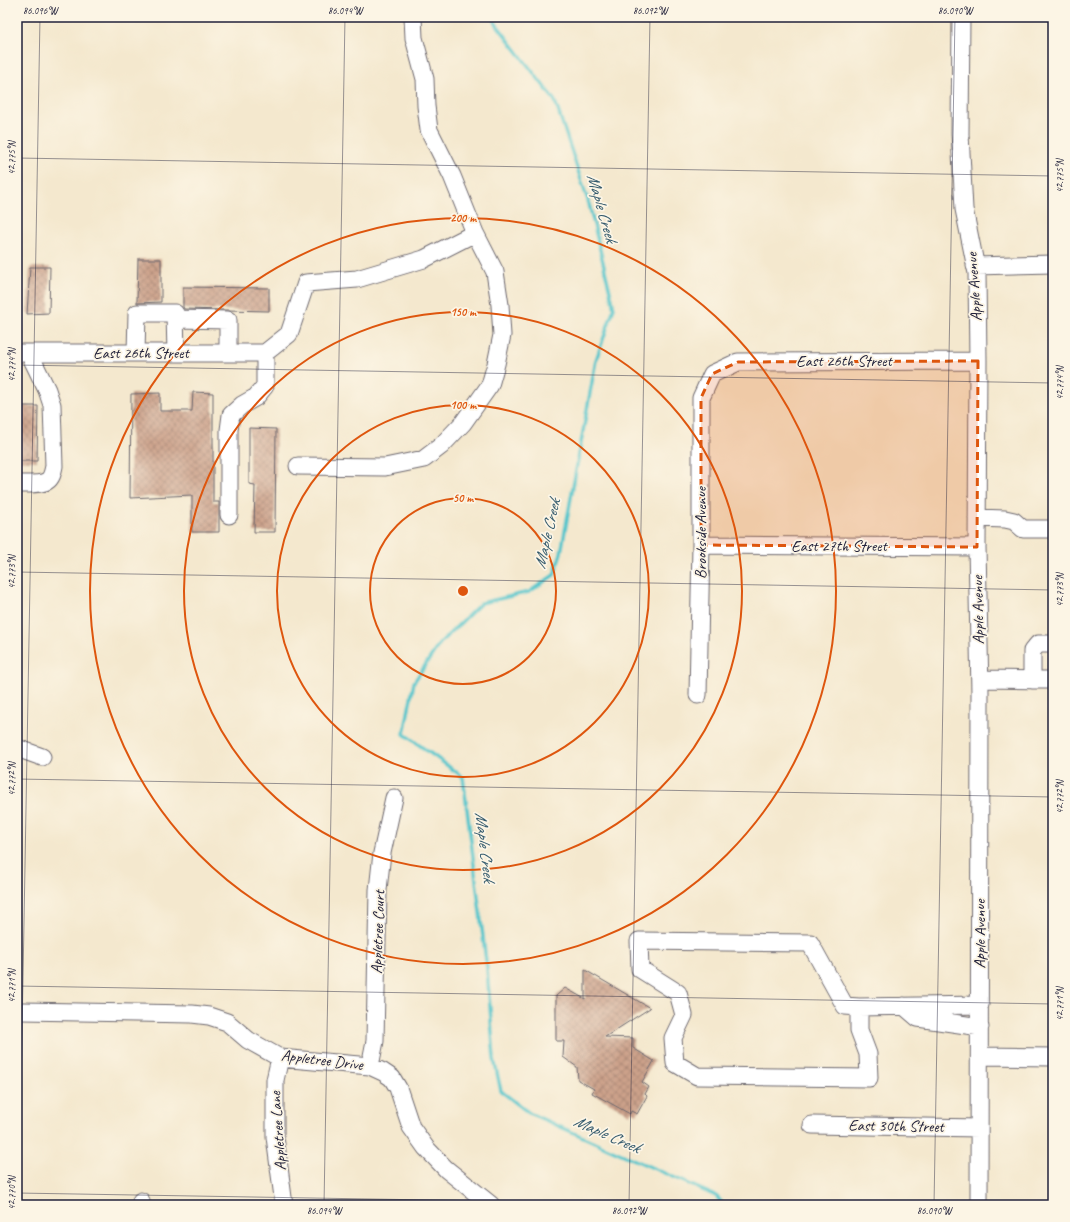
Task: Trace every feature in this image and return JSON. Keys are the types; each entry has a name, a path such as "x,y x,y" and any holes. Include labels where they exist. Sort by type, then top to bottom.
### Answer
{"street":[{"path":"298,466 385,467 424,459 441,446 463,423 490,385 496,364 502,335 500,305 495,272 475,233 452,176 429,130 425,80 414,38 413,17"},
{"name":"Apple Avenue","path":"961,17 960,134 964,209 977,273 977,547 980,679 979,1205"},
{"path":"229,515 229,430 231,415 242,405 256,397 265,386 265,353 289,334 306,283 357,279 372,275 424,259 475,233"},
{"path":"975,266 1053,264"},
{"path":"136,353 137,313 175,313 176,353"},
{"path":"176,319 228,320 228,353"},
{"path":"17,484 33,484 47,481 53,475 54,466 52,404 47,390 23,353"},
{"name":"East 26th Street","path":"23,353 265,353"},
{"name":"East 26th Street","path":"712,374 738,362 978,361"},
{"name":"Brookside Avenue","path":"698,695 701,545 701,398 712,374"},
{"path":"977,518 1005,519 1014,522 1023,529 1053,529"},
{"name":"East 27th Street","path":"701,545 977,547"},
{"path":"1032,680 1032,650 1038,644 1053,644"},
{"path":"980,679 1053,680"},
{"path":"17,748 42,757"},
{"name":"Appletree Court","path":"370,1066 375,1041 378,890 382,853 394,798"},
{"path":"859,1007 858,1030 868,1054 869,1078 697,1076 675,1063 673,1038 684,1015 678,993 640,969 639,942 810,943 845,1006 980,1005"},
{"path":"904,1006 918,1018 980,1027"},
{"name":"Appletree Drive","path":"23,1011 192,1014 209,1016 227,1022 248,1040 280,1058 370,1066 392,1078 398,1088 412,1127 426,1148 446,1169 491,1205"},
{"path":"980,1056 1053,1057"},
{"name":"Appletree Lane","path":"280,1058 275,1080 275,1137 284,1205"},
{"name":"East 30th Street","path":"812,1125 979,1128"}],"highlighted area":[{"path":"978,361 977,547 701,545 701,398 712,374 738,362"}],"building":[{"path":"138,259 161,259 161,302 137,303"},
{"path":"30,267 50,267 49,313 27,314"},
{"path":"183,287 269,288 269,311 184,309"},
{"path":"193,392 213,393 213,502 219,502 219,532 192,532 192,495 130,498 131,394 160,393 160,411 192,411"},
{"path":"17,406 38,406 37,461 17,461"},
{"path":"249,428 276,429 275,532 254,532 255,485 249,484"},
{"path":"585,970 650,1008 605,1037 633,1038 633,1048 654,1061 642,1082 649,1087 645,1094 647,1096 637,1114 631,1111 630,1114 592,1093 594,1089 578,1080 577,1067 563,1057 564,1041 556,1041 556,996 565,988 585,999"}],"waterway":[{"name":"Maple Creek","path":"491,17 555,101 589,204 614,308 596,360 561,553 554,575 529,592 481,603 440,643 414,682 404,734 463,777 487,969 494,1059 501,1091 529,1113 716,1196 724,1205"}]}
